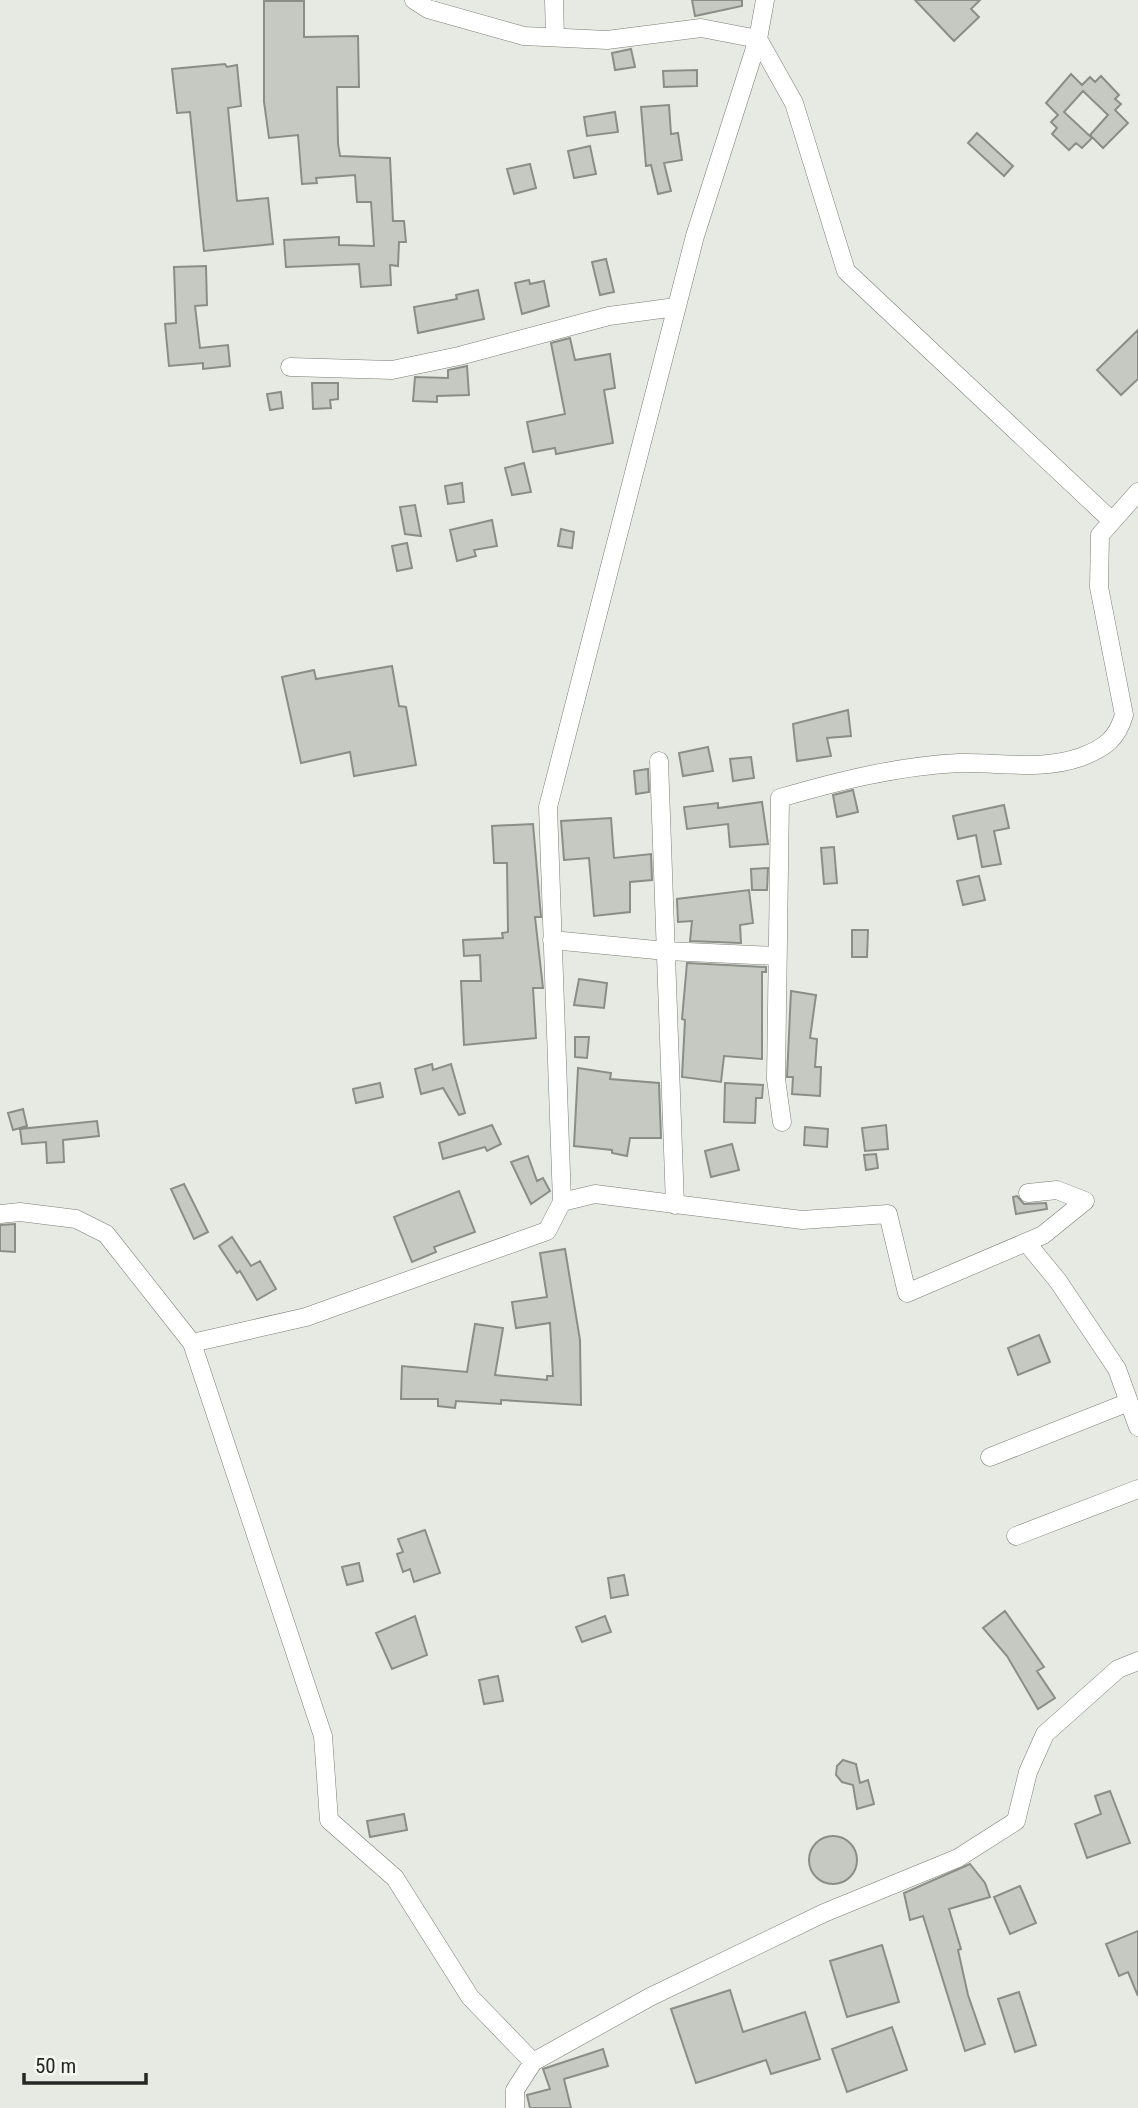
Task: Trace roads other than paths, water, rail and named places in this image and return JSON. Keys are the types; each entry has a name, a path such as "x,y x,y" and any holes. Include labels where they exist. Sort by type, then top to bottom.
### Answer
{"street":[{"path":"414,0 428,9 524,36 607,40 701,28 758,39 794,103 846,271 1112,521"},
{"path":"554,0 555,37"},
{"path":"192,1343 306,1317 547,1231 562,1202 548,807 695,236 758,39 765,0"},
{"path":"290,367 392,370 459,356 609,316 677,307"},
{"path":"782,1122 776,1079 780,798 848,778 959,764 1026,766 1079,758 1110,744 1119,732 1124,715 1099,587 1100,535 1138,492"},
{"path":"659,761 675,1205"},
{"path":"552,940 666,951 776,956"},
{"path":"562,1202 595,1194 802,1220 888,1214 907,1293 1044,1235 1085,1201 1057,1190 1028,1193"},
{"path":"0,1213 20,1212 76,1219 106,1234 192,1343 323,1736 329,1819 395,1878 470,1997 533,2062"},
{"path":"1026,1242 1058,1281 1117,1369 1138,1426"},
{"path":"990,1457 1129,1402"},
{"path":"1016,1536 1138,1489"},
{"path":"515,2108 515,2090 533,2062 650,1997 824,1913 958,1858 1016,1821 1028,1772 1045,1734 1118,1669 1137,1663"}]}
